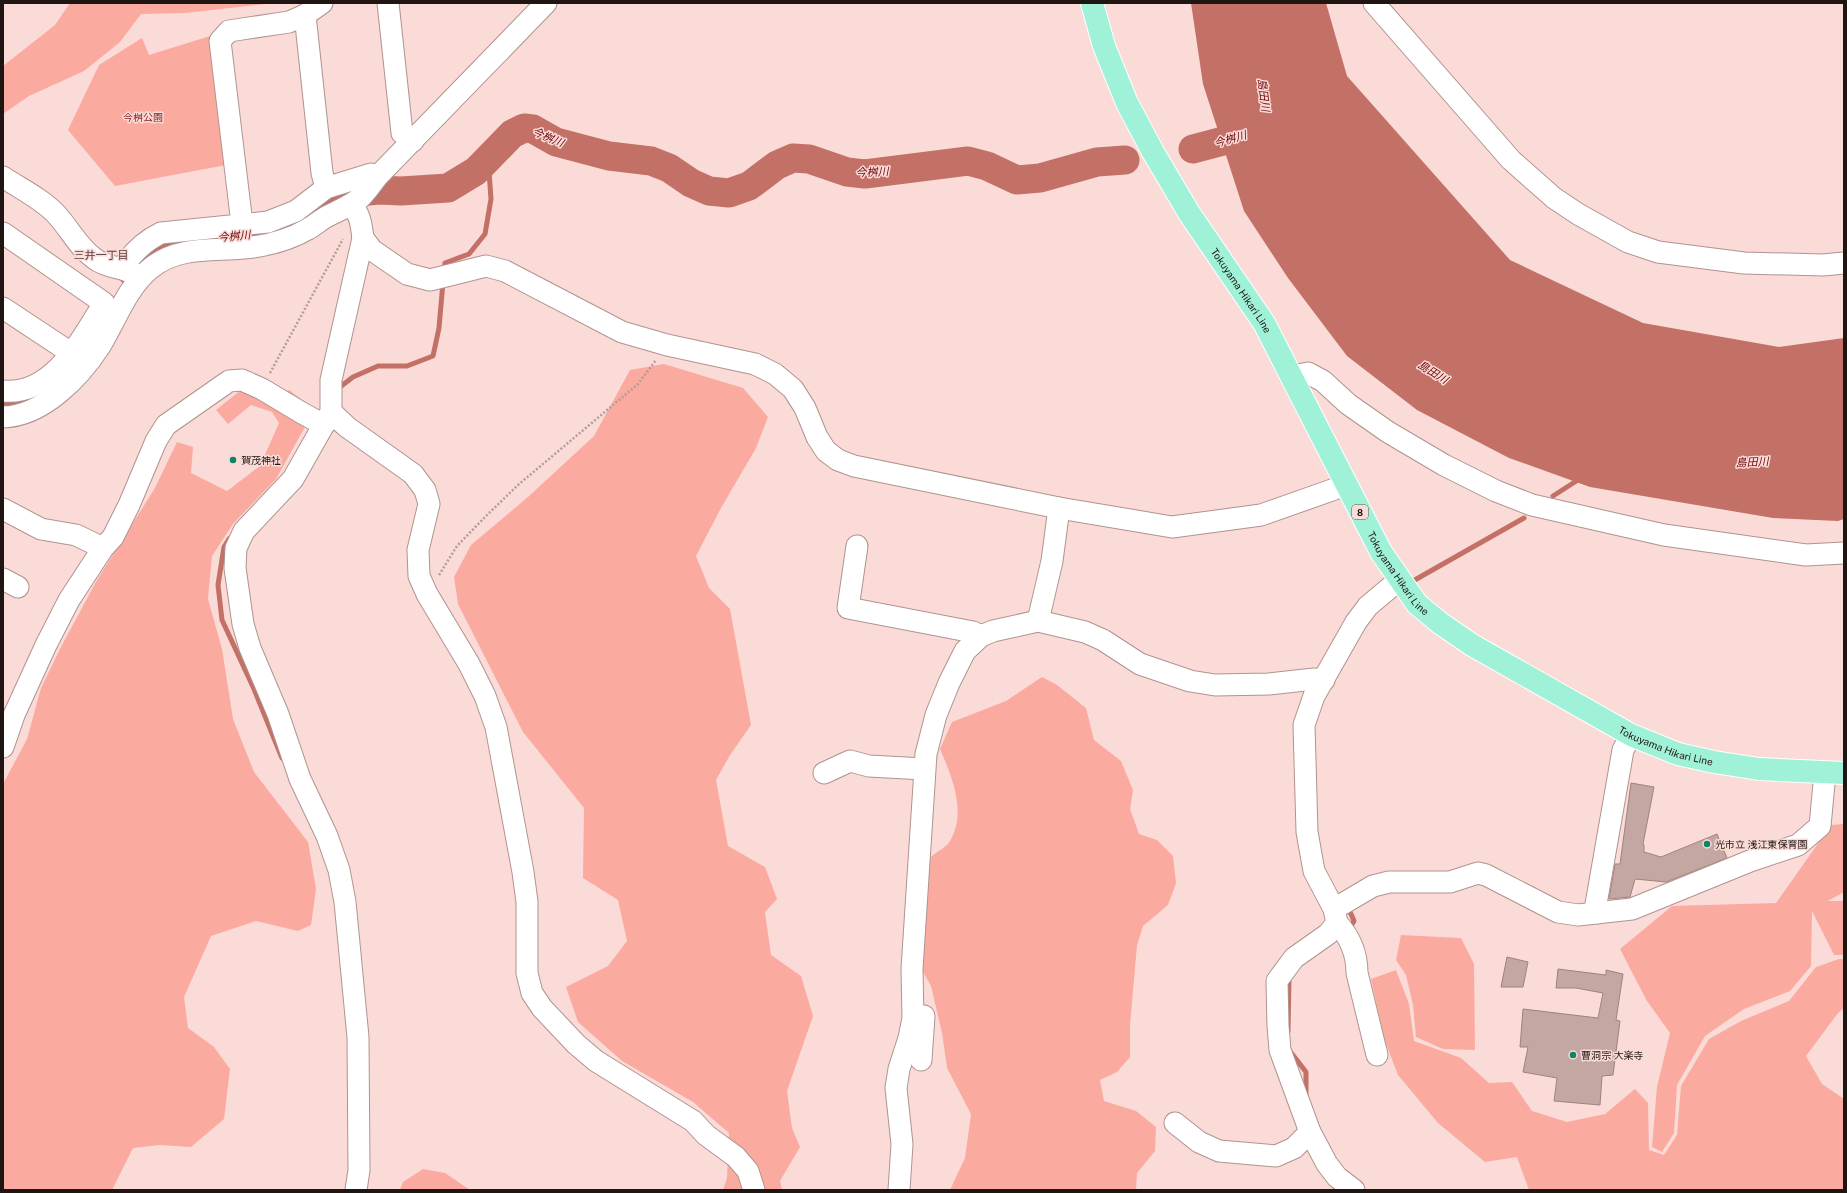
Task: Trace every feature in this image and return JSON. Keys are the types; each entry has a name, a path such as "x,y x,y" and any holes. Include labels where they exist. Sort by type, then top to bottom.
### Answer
{"main road":[{"name":"Tokuyama Hikari Line","path":"1092,3 1104,46 1127,103 1153,152 1189,213 1264,323 1381,552 1417,604 1440,624 1472,645 1631,735 1678,754 1714,762 1759,769 1835,773"}],"street":[{"path":"242,224 220,41 229,31 289,22 304,15 322,3"},
{"path":"388,3 402,133 413,141"},
{"path":"3,417 30,410 47,401 64,387 85,366 100,346 130,293 141,279 151,268 169,256 188,252 246,248 281,241 307,230 325,218 351,205 361,197 377,177 546,3"},
{"path":"1374,3 1510,160 1554,198 1578,214 1628,242 1658,252 1744,263 1823,265 1844,263"},
{"path":"304,15 322,173 326,188"},
{"path":"122,268 130,256 146,240 161,232 268,222 296,211 326,188 370,174 377,177"},
{"path":"3,177 39,199 56,214 71,235 95,260 122,268 141,279"},
{"path":"351,205 358,212 361,220 354,238 331,380 327,418 293,479 244,531 236,548 235,568 243,624 250,648 278,714 300,779 327,836 339,870 346,902 358,1037 359,1170 356,1190"},
{"path":"3,233 104,302 71,353 61,365 43,380 19,391 3,390"},
{"path":"354,238 407,274 430,280 486,266 505,271 622,332 667,345 755,364 775,374 793,389 805,408 817,437 826,451 838,460 854,466 1059,508 1172,527 1261,515 1346,486"},
{"path":"79,285 95,260"},
{"path":"3,308 71,353"},
{"path":"1292,376 1308,374 1323,381 1348,404 1383,428 1438,461 1496,491 1532,505 1664,535 1806,555 1844,553"},
{"path":"3,747 14,715 46,645 69,600 113,537 129,505 156,442 166,425 229,381 242,380 262,388 302,413 327,418 348,427 413,474 424,490 429,504 418,550 419,576 427,594 469,664 485,696 496,727 523,872 527,909 527,973 532,992 542,1008 576,1044 596,1061 693,1120 706,1135 736,1157 748,1171 754,1190"},
{"path":"1038,621 1052,562 1059,508"},
{"path":"3,509 40,529 76,535 104,548"},
{"path":"857,546 848,608 973,632 981,636"},
{"path":"1377,1055 1357,973 1357,960 1353,946 1335,916 1314,871 1307,832 1304,725 1314,696 1356,622 1368,606 1399,580"},
{"path":"899,1190 902,1144 896,1088 899,1068 909,1038 913,1018 912,970 921,847 924,769 936,715 949,683 965,651 981,636 992,630 1038,621 1085,632 1103,640 1140,664 1190,681 1215,685 1269,684 1314,679 1324,680"},
{"path":"1597,913 1596,904 1623,750 1631,735"},
{"path":"824,773 850,761 869,766 924,769"},
{"path":"1354,1190 1337,1177 1327,1164 1310,1132 1280,1050 1277,980 1294,958 1328,934 1335,916 1354,895 1383,883 1450,882 1478,873 1486,875 1558,912 1578,915 1632,909 1750,860 1798,845 1820,826 1835,773"},
{"path":"912,970 923,996 924,1017 921,1060"},
{"path":"1175,1123 1200,1142 1219,1151 1276,1156 1294,1148 1310,1132"}],"path":[{"path":"262,388 354,238"},
{"path":"427,594 457,546 484,517 518,485 638,384 667,345"}],"green space":[{"path":"70,3 273,3 185,13 141,14 120,42 84,71 29,96 3,114 3,66 55,25"},
{"name":"今桝公園","path":"210,36 226,165 115,186 68,130 99,65 142,38 149,55"},
{"path":"664,364 743,388 768,417 756,448 721,508 696,556 709,588 730,609 751,725 730,755 716,780 728,846 765,867 777,899 765,912 771,955 801,976 813,1016 787,1091 792,1128 800,1147 780,1181 782,1190 723,1190 727,1178 729,1133 693,1102 622,1061 578,1022 566,987 608,966 627,941 618,900 583,878 584,808 523,732 458,604 454,577 471,545 528,497 594,436 630,370"},
{"path":"241,390 272,399 289,390 306,403 306,425 276,479 233,524 212,556 208,599 222,649 233,719 254,772 308,842 316,889 311,925 298,931 256,921 211,936 184,997 188,1028 214,1047 230,1069 224,1119 191,1147 160,1145 133,1148 112,1190 3,1190 3,784 27,739 41,688 62,645 97,580 155,488 177,442 193,447 191,473 227,491 260,466 279,423 272,412 251,405 228,424 216,410"},
{"path":"1042,677 1057,685 1086,708 1094,740 1121,761 1133,790 1130,809 1139,834 1157,840 1173,856 1176,883 1168,905 1143,926 1137,945 1130,1025 1130,1057 1117,1072 1100,1080 1104,1101 1136,1111 1156,1127 1155,1151 1137,1173 1136,1190 950,1190 965,1158 971,1114 947,1068 942,1033 931,986 918,963 924,892 931,857 949,843 955,830 957,818 956,795 949,771 940,749 952,722 1006,701"},
{"path":"1844,824 1844,892 1828,901 1844,901 1844,955 1834,955 1812,911 1811,966 1790,991 1744,1009 1705,1036 1677,1085 1674,1133 1662,1152 1652,1147 1657,1087 1670,1033 1647,1001 1620,949 1672,906 1776,903 1831,825"},
{"path":"1401,935 1461,938 1474,964 1475,1050 1443,1049 1416,1037 1413,1005 1406,975 1396,960"},
{"path":"1839,959 1844,959 1844,1008 1838,1013 1806,1056 1822,1084 1844,1099 1844,1190 1529,1190 1517,1157 1485,1162 1438,1123 1398,1075 1385,1041 1371,979 1396,970 1409,1004 1414,1041 1461,1058 1489,1083 1512,1082 1532,1111 1567,1122 1605,1114 1635,1089 1648,1103 1649,1150 1664,1155 1677,1135 1681,1086 1709,1039 1741,1021 1789,1001 1816,967"},
{"path":"423,1169 445,1173 470,1190 400,1190 403,1182"}],"water":[{"name":"島田川","path":"1191,3 1326,3 1347,76 1510,260 1643,323 1779,347 1844,338 1844,519 1838,521 1773,518 1590,487 1509,458 1417,410 1347,356 1288,278 1244,211 1203,84"}],"building":[{"name":"光市立 浅江東保育園","path":"1631,783 1654,787 1643,844 1644,852 1661,857 1717,834 1727,858 1666,882 1635,879 1630,897 1609,899 1615,864 1620,864"},
{"path":"1507,957 1528,962 1523,987 1501,987"},
{"path":"1558,969 1606,975 1606,970 1623,974 1616,1020 1620,1021 1613,1075 1602,1076 1600,1105 1554,1101 1557,1078 1523,1072 1528,1047 1520,1047 1523,1009 1598,1018 1603,993 1576,988 1556,988"}],"waterway":[{"name":"今桝川","path":"132,272 141,259 152,249 177,238 239,238 273,231 301,221 334,198 347,193 379,190 401,191 448,188 476,171 512,134 524,128 533,129 556,142 609,156 651,161 669,168 691,183 709,191 729,193 749,186 777,165 793,158 809,159 847,172 865,174 968,161 987,166 1017,180 1040,178 1097,162 1125,160"},
{"name":"今桝川","path":"1193,149 1261,131"},
{"path":"444,272 445,263 469,254 485,234 491,199 488,157"},
{"path":"340,387 353,377 378,366 407,366 433,356 439,328 443,282"},
{"name":"今桝川","path":"3,406 46,388 58,378"},
{"path":"1553,496 1581,478"},
{"path":"1413,581 1524,518"},
{"path":"229,539 224,547 218,585 222,620 254,689 282,758"},
{"path":"1346,906 1354,921 1349,929"},
{"path":"1288,1032 1289,978"},
{"path":"1289,1050 1306,1072 1306,1098"}],"place":[{"name":"賀茂神社","path":"233,460"},
{"name":"光市立 浅江東保育園","path":"1707,844"},
{"name":"曹洞宗 大楽寺","path":"1573,1055"}],"district":[{"name":"三井一丁目","path":"101,255"}]}
